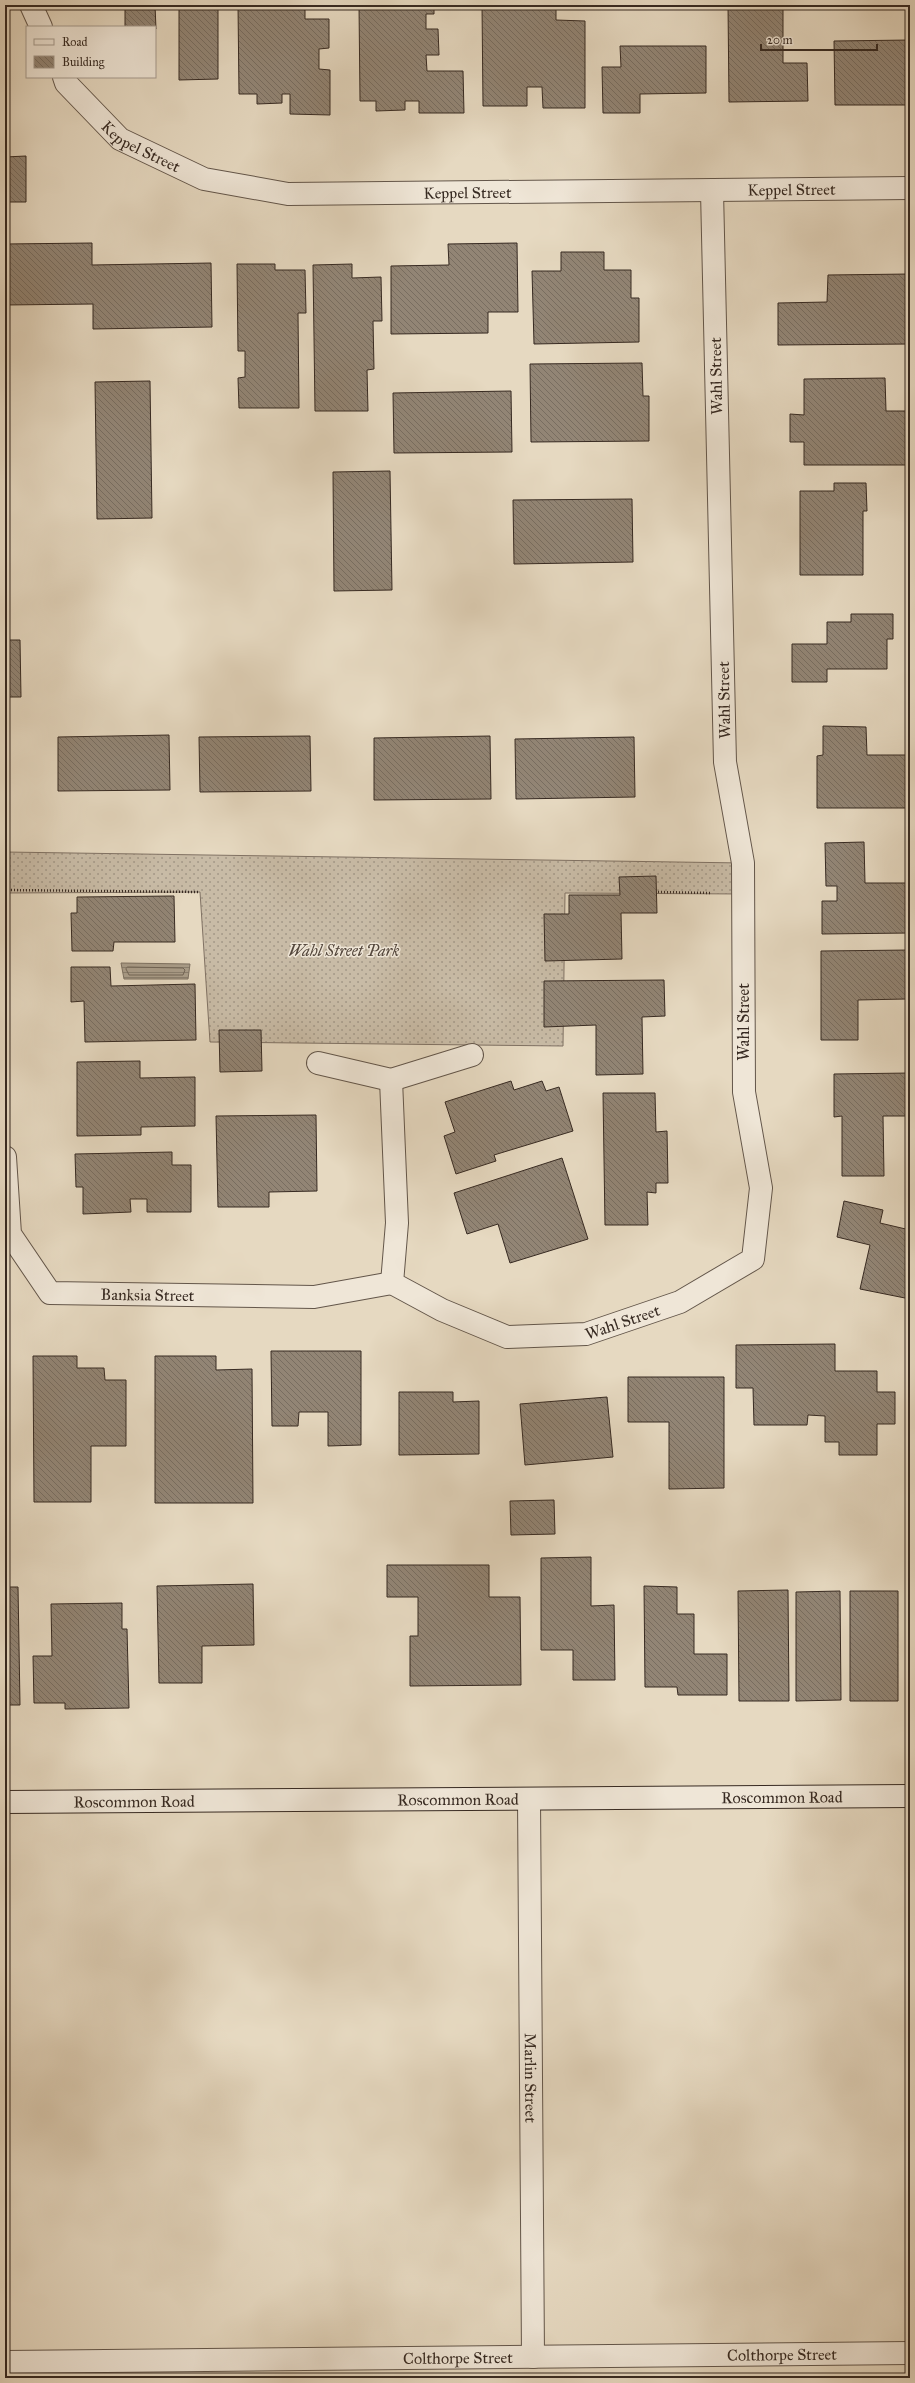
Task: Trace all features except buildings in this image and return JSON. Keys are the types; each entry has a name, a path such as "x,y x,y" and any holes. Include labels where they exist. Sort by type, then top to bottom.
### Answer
{"street":[{"path":"31,5 41,26"},
{"name":"Keppel Street","path":"64,78 66,83 120,138 204,179 288,194 910,188"},
{"name":"Wahl Street","path":"392,1283 442,1310 507,1337 586,1334 680,1302 753,1259 761,1188 744,1092 743,863 725,762 712,191"},
{"path":"318,1063 391,1080 472,1055"},
{"path":"391,1080 397,1223 392,1283"},
{"name":"Banksia Street","path":"5,1157 10,1234 50,1292 314,1297 392,1283"},
{"name":"Roscommon Road","path":"5,1802 910,1796"},
{"name":"Marlin Street","path":"528,1799 533,2357"},
{"name":"Colthorpe Street","path":"5,2362 910,2353"}],"path":[{"path":"5,890 200,892"},
{"path":"658,892 743,894"}],"green space":[{"name":"Wahl Street Park","path":"5,852 743,863 743,894 565,893 563,1046 210,1042 200,892 5,893"}],"water":[{"path":"121,963 190,964 188,979 124,979"}]}
